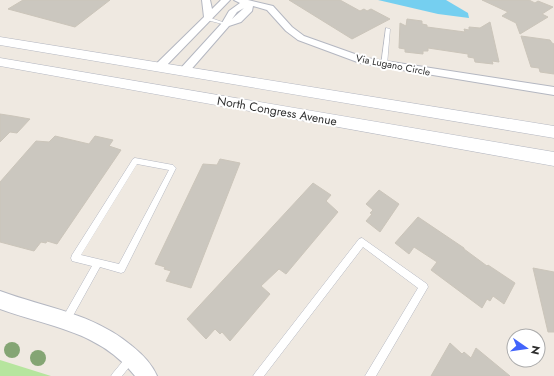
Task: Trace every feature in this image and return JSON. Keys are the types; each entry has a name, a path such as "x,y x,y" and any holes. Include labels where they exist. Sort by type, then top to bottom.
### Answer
{"main road":[{"name":"North Congress Avenue","path":"0,41 554,132"},
{"name":"North Congress Avenue","path":"0,62 554,159"},
{"path":"136,86 184,71"},
{"path":"178,93 227,78"}],"street":[{"path":"206,0 209,18"},
{"path":"159,67 226,0"},
{"name":"Via Lugano Circle","path":"184,71 226,24 238,20 249,9 243,1"},
{"name":"Via Lugano Circle","path":"243,1 270,8 301,38 364,61 554,91"},
{"path":"0,300 66,320 94,331 131,358 147,376"}],"lane":[{"path":"209,18 226,24"},
{"path":"384,65 388,29"},
{"path":"134,161 173,168 121,269 98,264 75,258 134,161"},
{"path":"258,376 362,242 424,287 370,376"},
{"path":"66,320 98,264"},
{"path":"116,376 131,358"}],"green space":[{"path":"0,360 51,376 0,376"}],"water":[{"path":"378,0 446,0 468,13 469,18 438,14"}],"building":[{"path":"23,0 110,0 75,27 8,9"},
{"path":"289,0 340,0 360,11 364,9 367,11 371,9 390,19 352,39"},
{"path":"482,0 529,0 535,3 538,1 553,7 542,14 548,17 520,34 516,23 502,16 508,12"},
{"path":"407,19 422,21 422,24 427,25 427,27 465,32 464,29 469,30 469,27 480,28 490,22 499,62 492,61 493,64 475,62 474,58 468,57 468,54 428,48 428,51 423,51 423,54 405,52 405,49 399,48 400,23 406,26"},
{"path":"521,36 550,40 554,44 554,74 540,72 539,68 531,67"},
{"path":"0,114 30,119 17,133 10,132 0,142"},
{"path":"55,136 89,144 95,136 113,140 109,146 121,150 57,244 47,241 46,243 41,242 34,251 0,242 0,182 36,141 49,142"},
{"path":"220,159 240,163 191,288 166,281 171,271 164,269 165,267 155,264 203,164 217,165"},
{"path":"313,183 331,195 326,201 338,212 286,274 279,269 261,286 270,294 230,341 222,332 220,334 215,329 206,339 187,319"},
{"path":"379,190 399,204 380,232 366,221 372,214 370,213 373,210 366,204"},
{"path":"418,217 464,248 487,266 488,265 515,283 504,304 493,296 490,301 487,299 482,308 431,270 437,262 414,247 409,254 395,243"},
{"path":"533,268 554,272 554,332 548,332"},
{"path":"450,343 462,354 464,352 471,358 476,348 510,376 431,376"}]}
